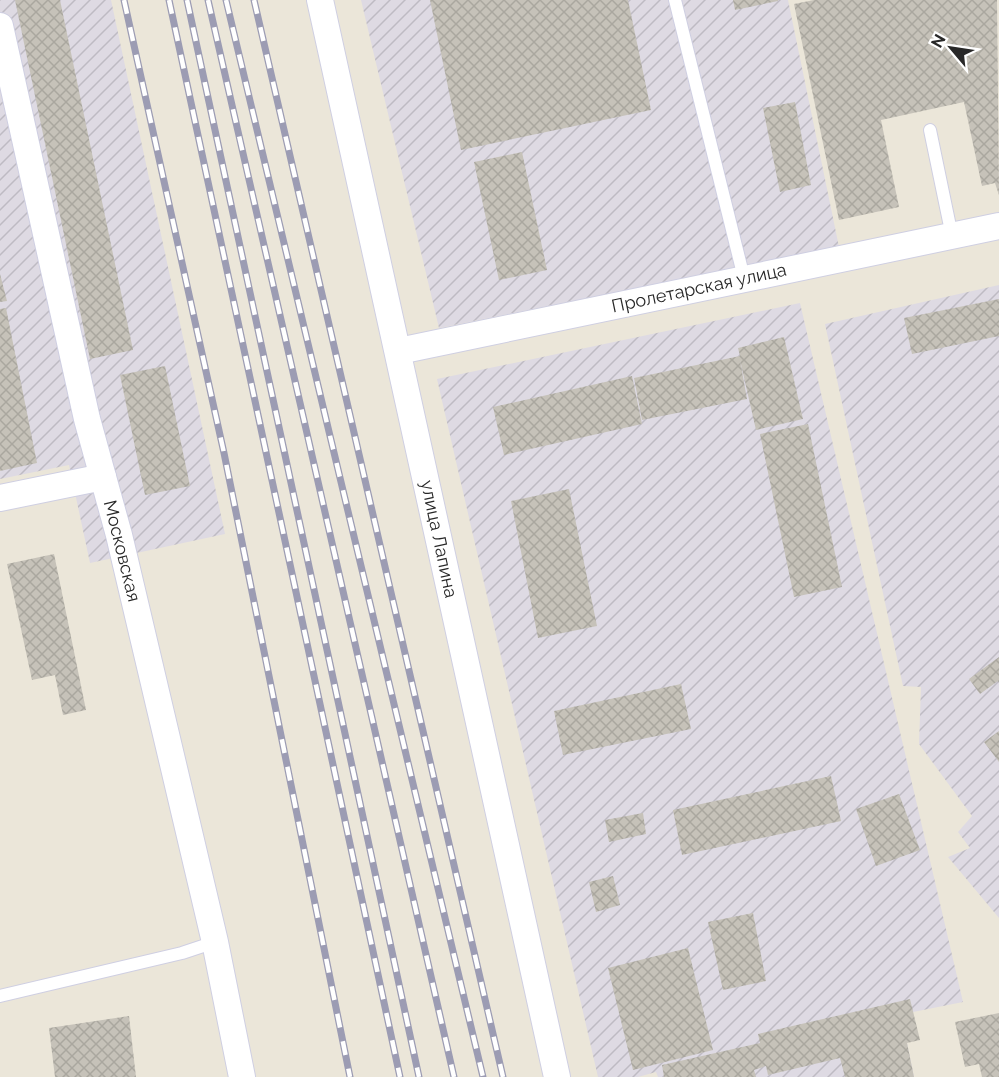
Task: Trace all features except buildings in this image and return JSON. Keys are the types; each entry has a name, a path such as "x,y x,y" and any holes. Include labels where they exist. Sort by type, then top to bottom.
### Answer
{"street":[{"name":"улица Лапина","path":"320,0 558,1077"},
{"name":"Московская","path":"0,26 78,380 215,942 242,1077"},
{"name":"Пролетарская улица","path":"399,351 999,226"},
{"path":"0,498 103,477"}],"lane":[{"path":"675,0 744,278"},
{"path":"930,130 952,236"},
{"path":"0,996 182,953 215,942"}],"shaded area":[{"path":"0,0 111,0 225,534 90,563 69,465 0,479"},
{"path":"361,0 788,0 839,247 439,328"},
{"path":"999,285 999,918 948,857 970,848 958,832 972,816 919,744 921,687 903,686 825,324"},
{"path":"800,303 963,1002 913,1012 907,1043 914,1077 658,1077 656,1072 638,1077 598,1077 437,379"}],"railway":[{"path":"124,0 224,453 350,1077"},
{"path":"169,0 400,1077"},
{"path":"187,0 419,1077"},
{"path":"208,0 454,1077"},
{"path":"226,0 483,1077"},
{"path":"254,0 503,1077"}]}
